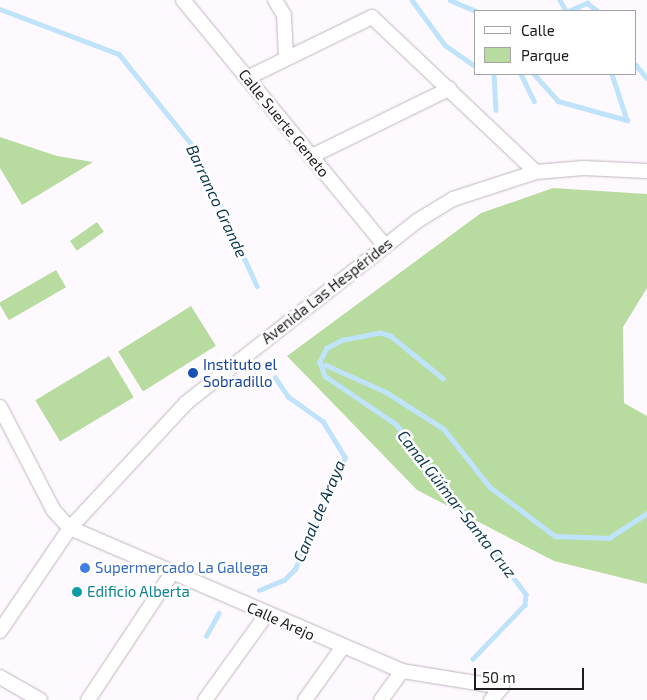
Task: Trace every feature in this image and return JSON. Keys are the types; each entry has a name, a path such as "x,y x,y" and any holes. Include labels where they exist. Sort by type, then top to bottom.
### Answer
{"street":[{"name":"Calle Suerte Geneto","path":"183,0 385,246"},
{"path":"275,0 284,15 286,57"},
{"path":"248,78 286,57 372,17 536,172"},
{"path":"312,156 449,89"},
{"name":"Avenida Las Hespérides","path":"0,631 70,528 186,403 385,246 453,199 536,172 584,168 647,171"},
{"path":"0,407 54,511 70,528"},
{"name":"Calle Arejo","path":"70,528 342,648 402,671 502,687 490,700"},
{"path":"88,700 172,573"},
{"path":"205,700 266,615"},
{"path":"304,700 342,648"},
{"path":"381,700 402,671"},
{"path":"0,677 40,700"}],"green space":[{"path":"0,137 57,156 93,162 22,205 0,168"},
{"path":"553,188 647,194 647,288 623,327 624,403 647,416 647,584 554,561 417,490 287,356 481,213"},
{"path":"97,222 104,232 77,251 70,241"},
{"path":"56,270 66,287 9,320 0,302"},
{"path":"191,306 216,346 143,391 118,352"},
{"path":"109,356 134,397 60,441 35,400"}],"waterway":[{"name":"Canal de Araya","path":"412,0 445,45 474,66"},
{"path":"450,0 474,10"},
{"path":"560,0 565,10"},
{"name":"Canal Güímar-Santa Cruz","path":"570,10 587,3 597,10"},
{"name":"Barranco Grande","path":"0,9 119,54 193,146 257,286"},
{"name":"Canal Güímar-Santa Cruz","path":"637,66 647,78"},
{"name":"Canal de Araya","path":"494,75 496,110"},
{"name":"Canal Güímar-Santa Cruz","path":"521,75 534,101"},
{"path":"535,75 558,101 627,120"},
{"path":"612,75 627,120"},
{"name":"Canal Güímar-Santa Cruz","path":"443,379 390,336 380,333 343,340 327,348 320,362 325,376 396,424 526,594 525,605 473,659"},
{"name":"Barranco Grande","path":"326,365 386,392 444,429 490,487 555,536 609,538 647,513"},
{"name":"Canal de Araya","path":"259,590 284,580 295,569 345,458 323,422 288,397 275,378"},
{"name":"Canal de Araya","path":"206,636 219,613"}],"place":[{"name":"Instituto el Sobradillo","path":"193,373"},
{"name":"Supermercado La Gallega","path":"85,568"},
{"name":"Edificio Alberta","path":"77,592"}]}
